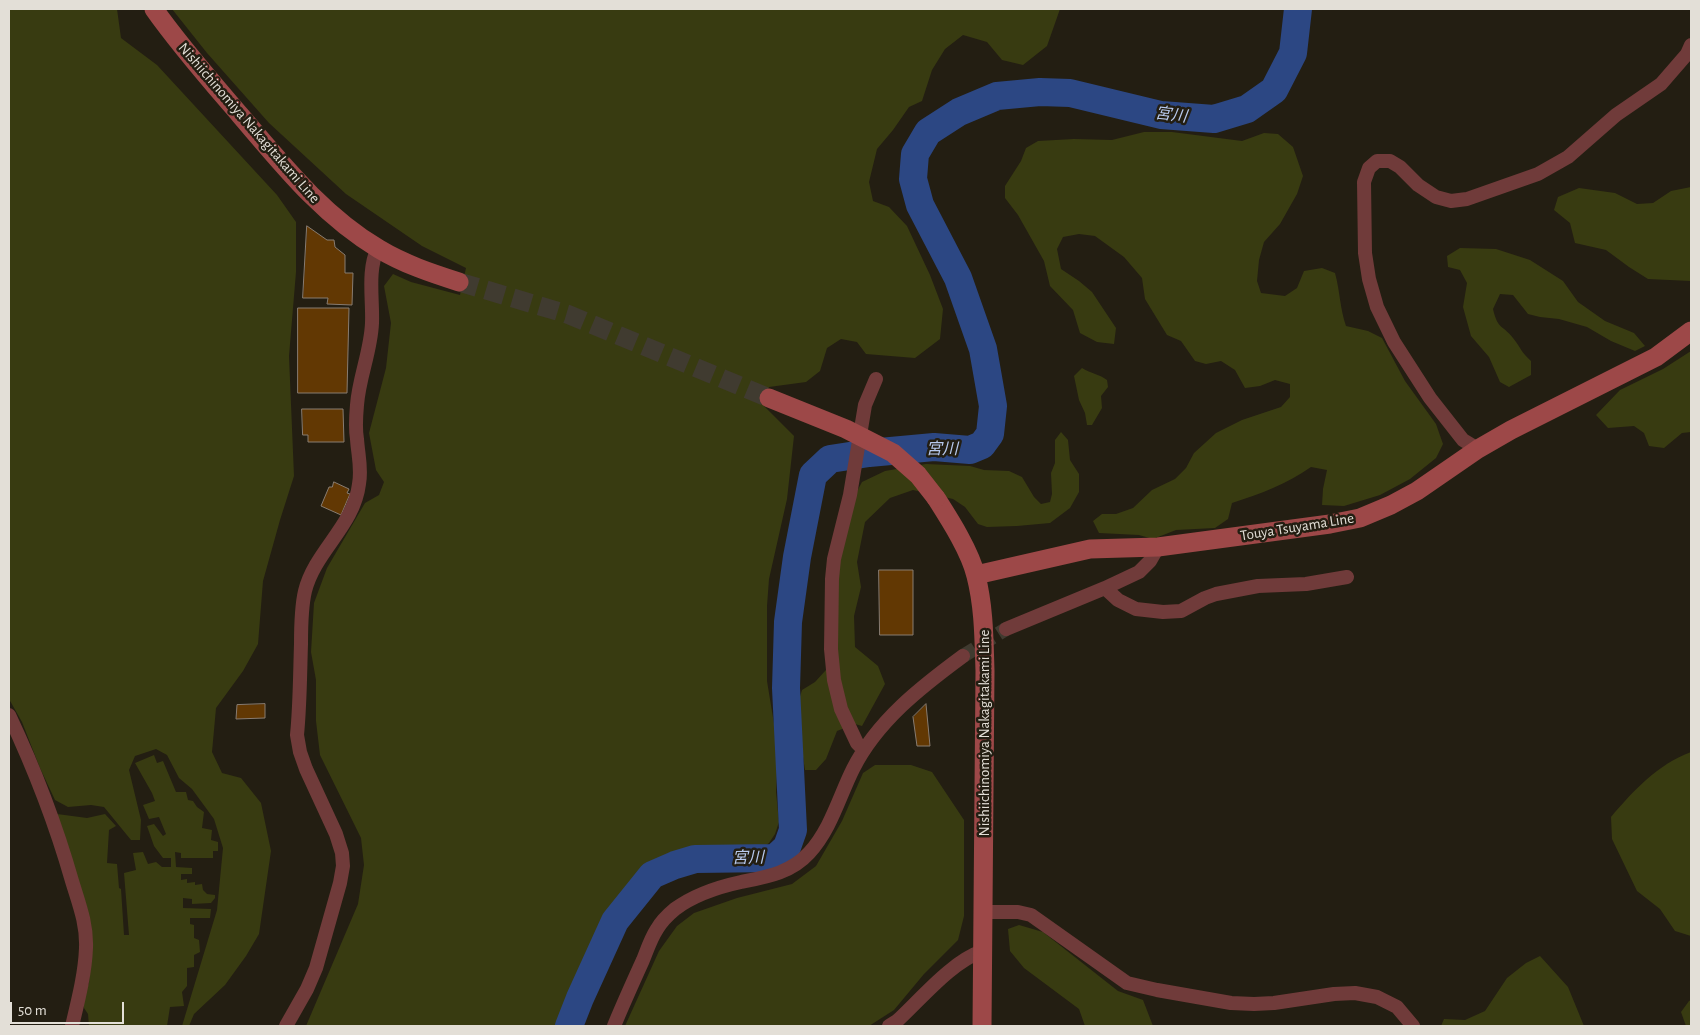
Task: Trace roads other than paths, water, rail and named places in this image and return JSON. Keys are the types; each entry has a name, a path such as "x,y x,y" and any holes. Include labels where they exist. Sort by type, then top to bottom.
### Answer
{"main road":[{"name":"Nishiichinomiya Nakagitakami Line","path":"154,9 174,38 291,176 330,214 378,248 408,264 459,282"},
{"name":"Touya Tsuyama Line","path":"976,575 1090,549 1158,547 1330,524 1360,518 1391,506 1417,491 1478,449 1558,405 1656,356 1691,331"},
{"name":"Nishiichinomiya Nakagitakami Line","path":"769,398 846,429 893,453 918,475 936,498 962,542 976,575 983,621 985,672 982,1026"}],"street":[{"path":"1478,449 1463,440 1430,398 1394,342 1377,307 1369,279 1365,253 1364,182 1369,168 1378,161 1390,161 1400,167 1418,185 1436,197 1451,201 1467,200 1538,174 1568,157 1616,115 1661,84 1687,54 1691,45"},
{"path":"286,1026 307,989 316,968 343,866 342,853 336,834 306,769 297,735 302,613 305,592 312,571 327,546 348,518 355,504 359,485 361,467 356,437 358,391 372,324 373,259 378,248"},
{"path":"864,750 857,743 841,708 834,680 831,648 832,579 834,559 850,495 865,405 876,379"},
{"path":"1006,629 1139,572 1150,561 1158,547"},
{"path":"1105,588 1118,600 1136,609 1181,612 1216,594 1258,586 1306,584 1346,577"},
{"path":"614,1026 658,928 674,910 688,901 718,888 776,875 799,862 809,853 826,831 853,769 864,750 906,701 963,656"},
{"path":"9,715 62,846 83,917 86,947 81,987 72,1026"},
{"path":"983,912 1018,912 1031,915 1127,983 1231,1003 1274,1003 1334,994 1378,997 1397,1007 1413,1026"},
{"path":"889,1026 897,1021 951,970 971,954 983,951"}],"waterway":[{"name":"宮川","path":"569,1026 615,921 652,875 695,859 775,858 787,847 793,830 786,688 788,622 797,557 813,475 830,459 934,447 970,450 982,445 990,434 993,406 983,349 958,278 920,205 913,179 915,154 928,132 959,112 997,96 1040,92 1070,93 1161,115 1214,119 1247,109 1274,90 1293,53 1298,9"}],"tunnel":[{"path":"459,282 567,314 769,398"},
{"path":"963,656 1006,629"}]}
